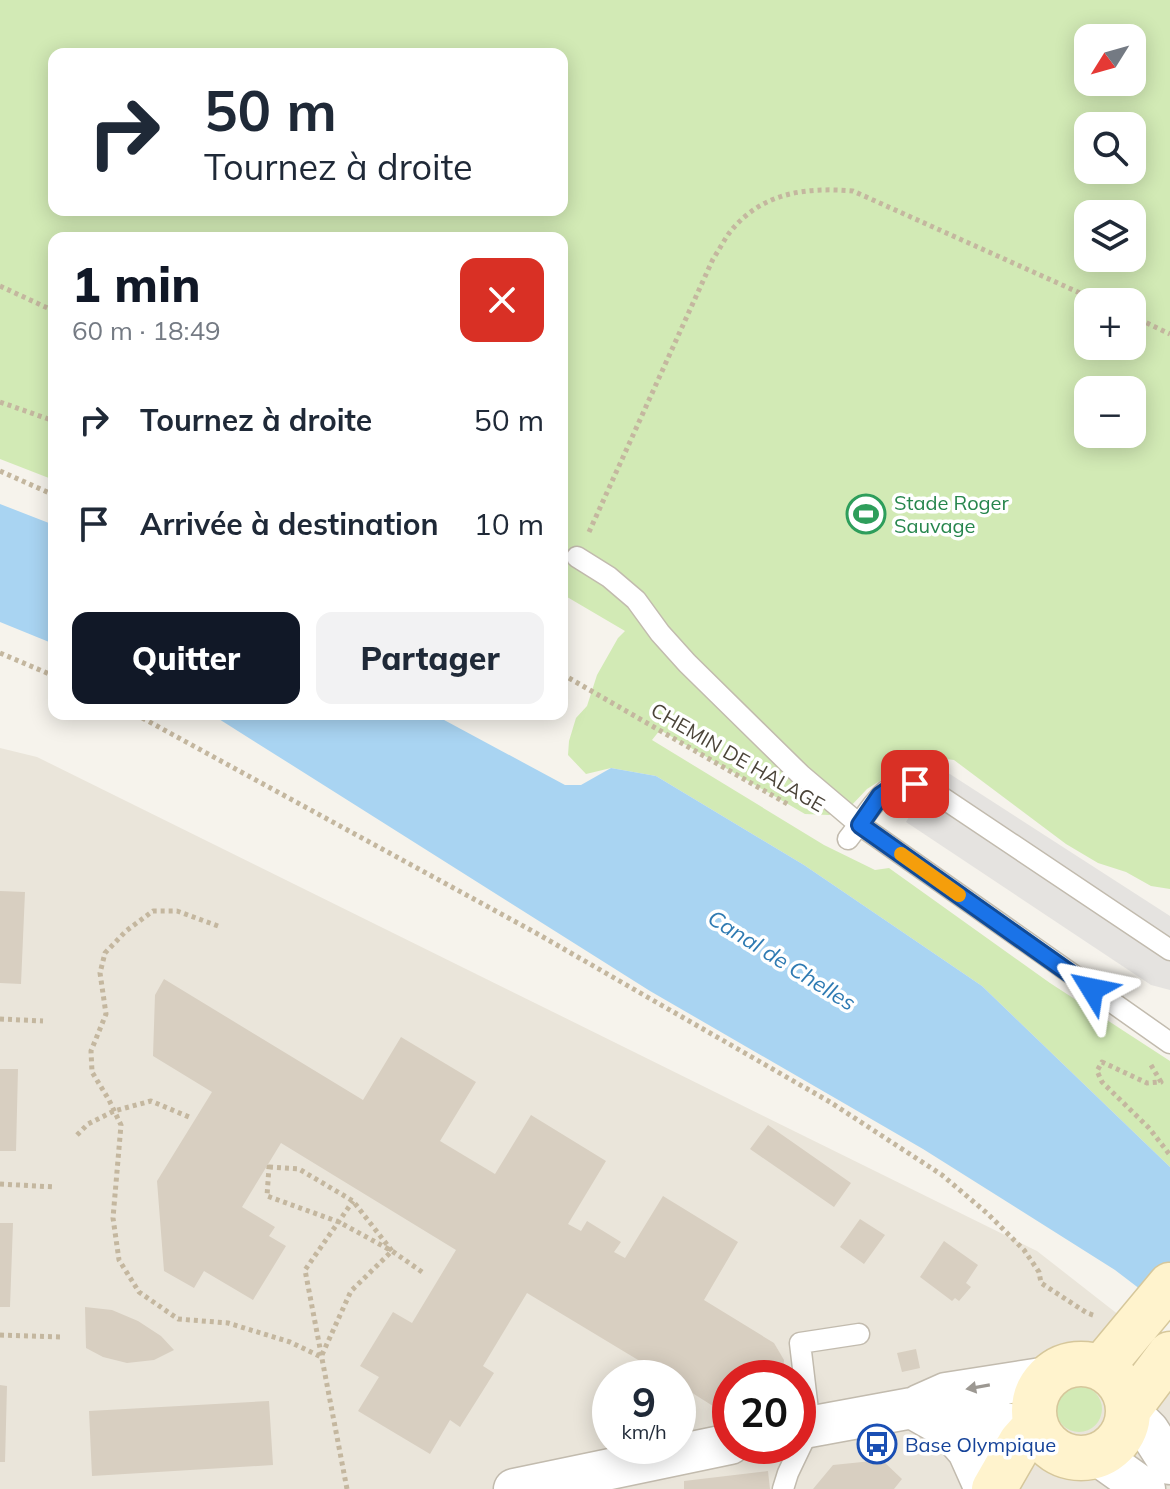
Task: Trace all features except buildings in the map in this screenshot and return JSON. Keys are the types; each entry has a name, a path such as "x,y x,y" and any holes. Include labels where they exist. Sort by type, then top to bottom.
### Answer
{"main road":[{"path":"1101,1368 1116,1348 1120,1322 1170,1285"},
{"path":"1128,1410 1170,1354"},
{"path":"1009,1489 1113,1445 1120,1438 1128,1410 1120,1385 1101,1368 1073,1364 1048,1377 1035,1399 1034,1412 1036,1425 1050,1447 1062,1454 1086,1456"},
{"path":"994,1489 1021,1442 1036,1425"}],"street":[{"path":"816,1426 912,1408 946,1393 1048,1377"},
{"path":"912,1408 1010,1424 1036,1425"},
{"path":"912,1408 949,1429 968,1451 985,1489"},
{"path":"1128,1410 1149,1431 1170,1464"},
{"path":"514,1489 712,1448"},
{"path":"1086,1456 1145,1489"}],"lane":[{"path":"577,557 609,577 636,600 687,663 854,832 1170,1043"},
{"path":"854,832 880,796 894,786 915,784 931,790 1170,950"},
{"path":"801,1360 800,1343 859,1334"},
{"path":"783,1489 791,1464"}],"path":[{"path":"577,557 713,259 730,232 767,202 794,192 826,189 853,191 1074,290"},
{"path":"0,286 48,308"},
{"path":"1146,323 1170,334"},
{"path":"0,402 48,419"},
{"path":"0,471 48,492"},
{"path":"0,653 48,673"},
{"name":"CHEMIN DE HALAGE","path":"568,677 792,807"},
{"path":"146,720 536,933 830,1102 942,1175 988,1214 1024,1250 1039,1272 1041,1283 1087,1313 1120,1322"},
{"path":"218,926 177,911 153,911 126,931 105,953 100,973 106,1014 91,1051 92,1072 121,1125 113,1218 119,1260 139,1292 178,1319 228,1323 290,1342 321,1357"},
{"path":"0,1019 43,1021"},
{"path":"1151,1064 1161,1082 1147,1083 1102,1062 1097,1071 1102,1082 1149,1128 1170,1155"},
{"path":"77,1135 88,1124 114,1111 151,1101 189,1117"},
{"path":"392,1251 353,1201 299,1169 269,1167 267,1196 339,1222 392,1251 425,1274"},
{"path":"0,1184 55,1187"},
{"path":"347,1489 305,1270 353,1201"},
{"path":"321,1357 351,1291 392,1251"},
{"path":"0,1335 62,1337"}],"shaded area":[{"path":"0,748 37,757 1037,1251 1170,1355 1170,1489 0,1489"},
{"path":"939,767 1170,916 1170,990 1151,985 906,822"}],"green space":[{"name":"Stade Roger Sauvage","path":"0,0 1170,0 1170,889 1151,886 1126,872 1098,863 1066,844 954,760 931,757 910,762 867,789 849,808 829,815 805,814 660,730 652,740 824,845 875,870 889,868 1050,983 1170,1061 1170,1167 982,986 804,865 656,776 611,768 586,774 568,755 576,718 587,706 597,675 625,631 568,598 568,232 48,232 48,478 0,459"},
{"path":"1079,1386 1095,1393 1102,1409 1095,1425 1079,1432 1063,1425 1056,1409 1063,1393"}],"water":[{"path":"0,504 48,523 48,642 0,622"},
{"name":"Canal de Chelles","path":"221,720 444,720 565,785 581,785 611,768 656,776 804,865 982,986 1170,1167 1170,1312 1115,1270 923,1149 650,991"}],"slow traffic":[{"path":"901,854 959,895"}],"place":[{"name":"Stade Roger Sauvage","path":"866,514"},
{"name":"Base Olympique","path":"877,1444"}],"route":[{"path":"915,784 894,786 880,796 860,825 1092,989"}]}
